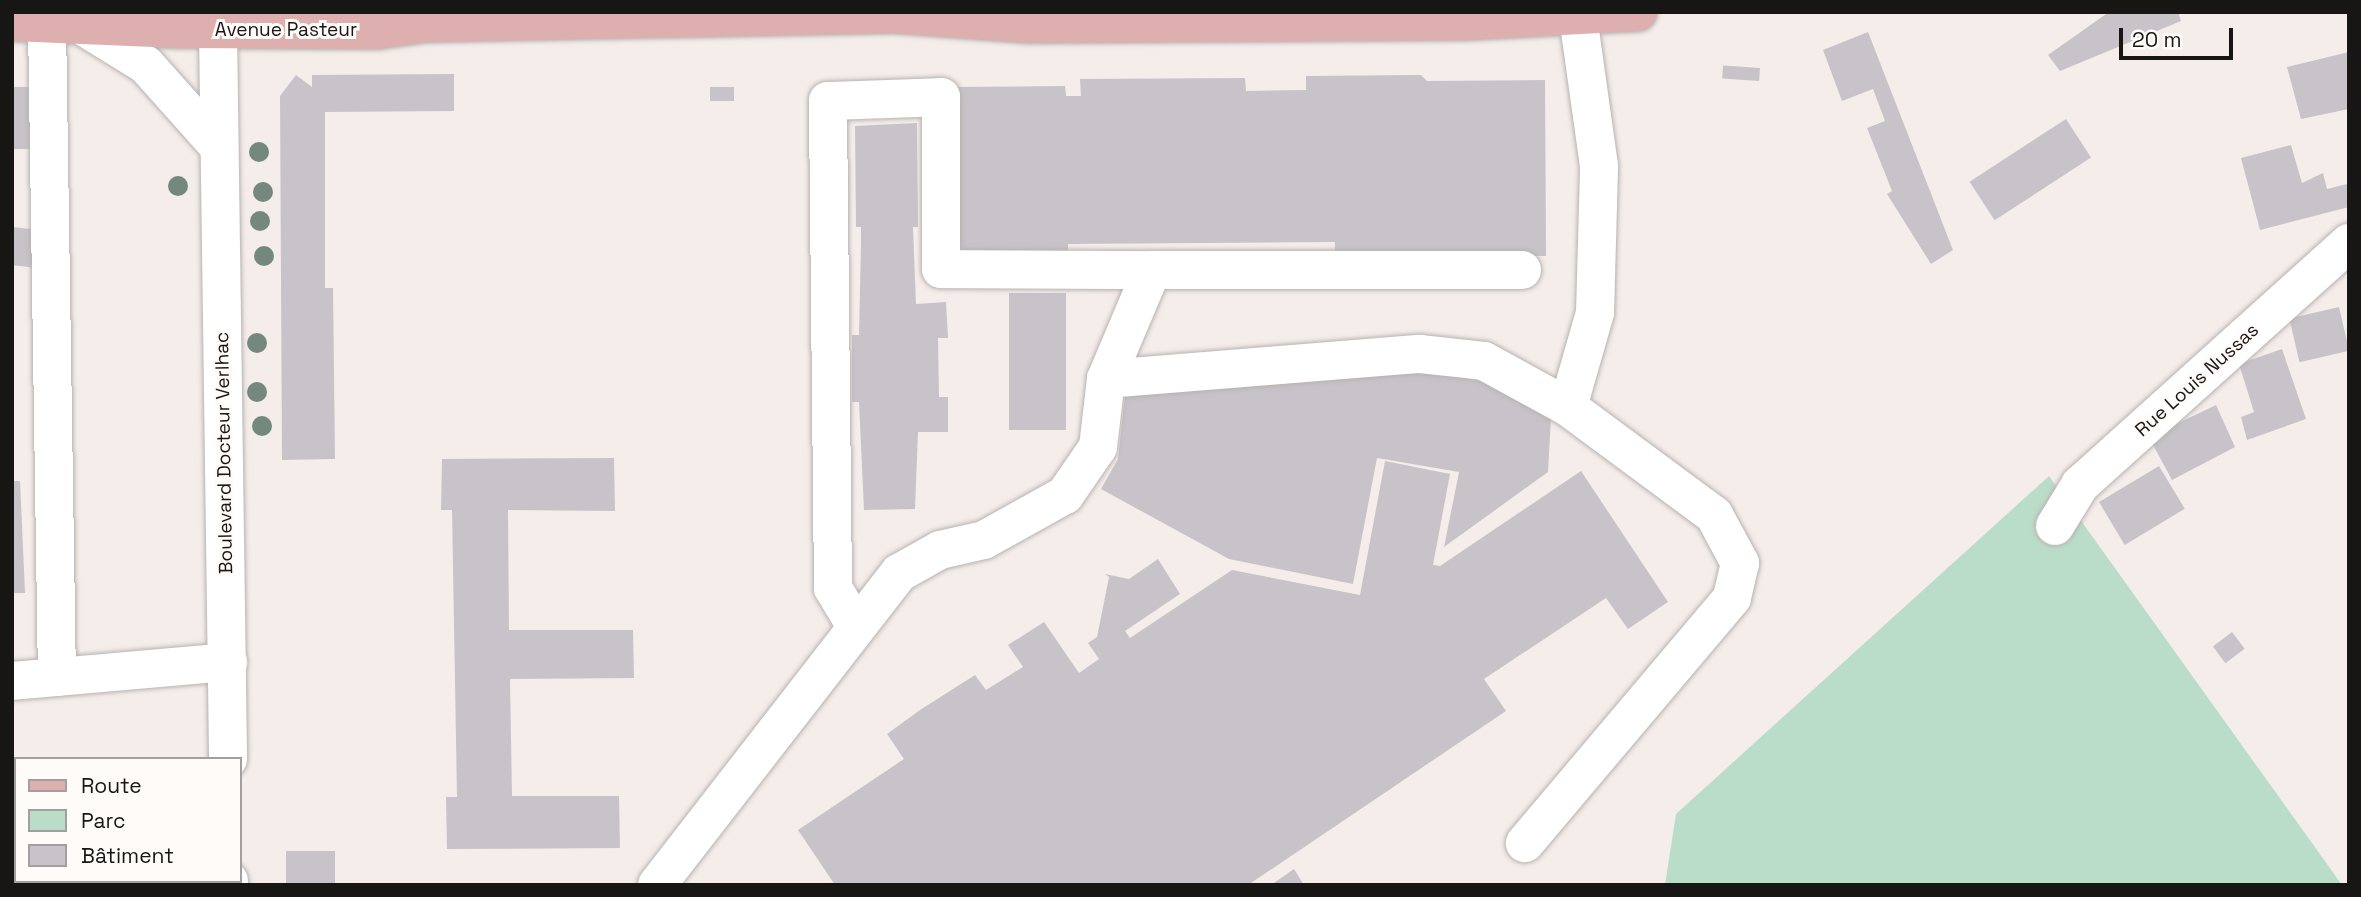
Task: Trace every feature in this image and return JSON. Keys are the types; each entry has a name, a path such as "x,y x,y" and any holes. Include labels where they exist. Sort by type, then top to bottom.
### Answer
{"main road":[{"name":"Avenue Pasteur","path":"46,22 218,30 377,30 427,18 896,13 1027,24 1577,17 1638,12"}],"street":[{"path":"1568,407 1595,313 1599,166 1577,17"},
{"path":"57,677 46,22 146,65 219,147"},
{"name":"Boulevard Docteur Verlhac","path":"218,30 228,757"},
{"path":"856,625 833,588 828,100 941,97 941,269 1522,270"},
{"name":"Rue Louis Nussas","path":"2055,526 2080,485 2349,243"},
{"path":"657,885 856,625 899,573 940,550 984,540 1065,495 1098,447 1106,379 1152,270"},
{"path":"1106,379 1420,354 1484,361 1568,407 1714,515 1740,562 1732,597 1525,843"},
{"path":"12,681 228,663"}],"green space":[{"path":"2049,476 2342,885 1665,885 1676,814"}],"building":[{"path":"2109,12 2178,12 2181,21 2060,71 2048,55"},
{"path":"1868,32 1953,250 1931,264 1887,194 1892,191 1867,128 1885,121 1873,89 1842,101 1823,50"},
{"path":"2349,52 2349,109 2301,119 2287,67"},
{"path":"1723,65 1760,68 1759,81 1722,78"},
{"path":"454,74 454,111 325,112 325,288 333,288 335,459 282,460 280,96 296,75 312,87 312,75"},
{"path":"1421,75 1427,81 1545,80 1546,256 1357,257 1335,255 1335,242 1068,244 1068,261 945,262 944,87 1065,86 1066,96 1081,96 1080,79 1245,78 1246,91 1306,90 1306,76"},
{"path":"12,87 37,87 37,149 12,149"},
{"path":"710,87 734,87 734,101 710,101"},
{"path":"2066,119 2091,158 1995,220 1970,182"},
{"path":"917,123 918,227 913,227 916,304 946,302 948,338 938,338 939,397 948,397 948,432 918,432 915,509 864,510 859,402 852,402 852,335 859,335 861,244 861,227 856,227 855,126"},
{"path":"2291,145 2302,183 2323,173 2327,189 2347,184 2349,207 2260,230 2241,158"},
{"path":"12,227 40,230 36,268 12,265"},
{"path":"1009,293 1066,293 1066,430 1009,430"},
{"path":"2339,307 2349,351 2299,362 2289,318"},
{"path":"2282,349 2306,419 2247,440 2241,417 2254,412 2239,364"},
{"path":"1430,372 1497,384 1551,418 1548,472 1444,547 1459,472 1377,458 1353,584 1229,559 1101,489 1118,459 1125,396"},
{"path":"2216,405 2235,447 2172,480 2152,443 2166,429"},
{"path":"614,458 615,511 508,510 509,630 633,630 634,678 510,679 512,796 619,796 620,848 447,849 446,797 457,797 452,510 441,510 442,459"},
{"path":"1385,461 1450,474 1433,565 1440,566 1581,471 1668,602 1628,629 1606,598 1484,679 1506,711 1248,885 835,885 798,830 904,759 887,734 920,710 975,675 986,690 1023,667 1008,645 1044,622 1079,673 1099,659 1088,643 1097,637 1109,577 1105,574 1129,579 1158,559 1180,594 1125,631 1130,638 1232,570 1360,595"},
{"path":"2159,466 2185,509 2125,545 2099,502"},
{"path":"12,481 20,481 25,593 12,593"},
{"path":"2232,632 2245,649 2225,663 2213,646"},
{"path":"12,766 14,766 14,820 12,873"},
{"path":"286,851 335,851 335,885 286,885"},
{"path":"1294,869 1304,885 1271,885"}]}
